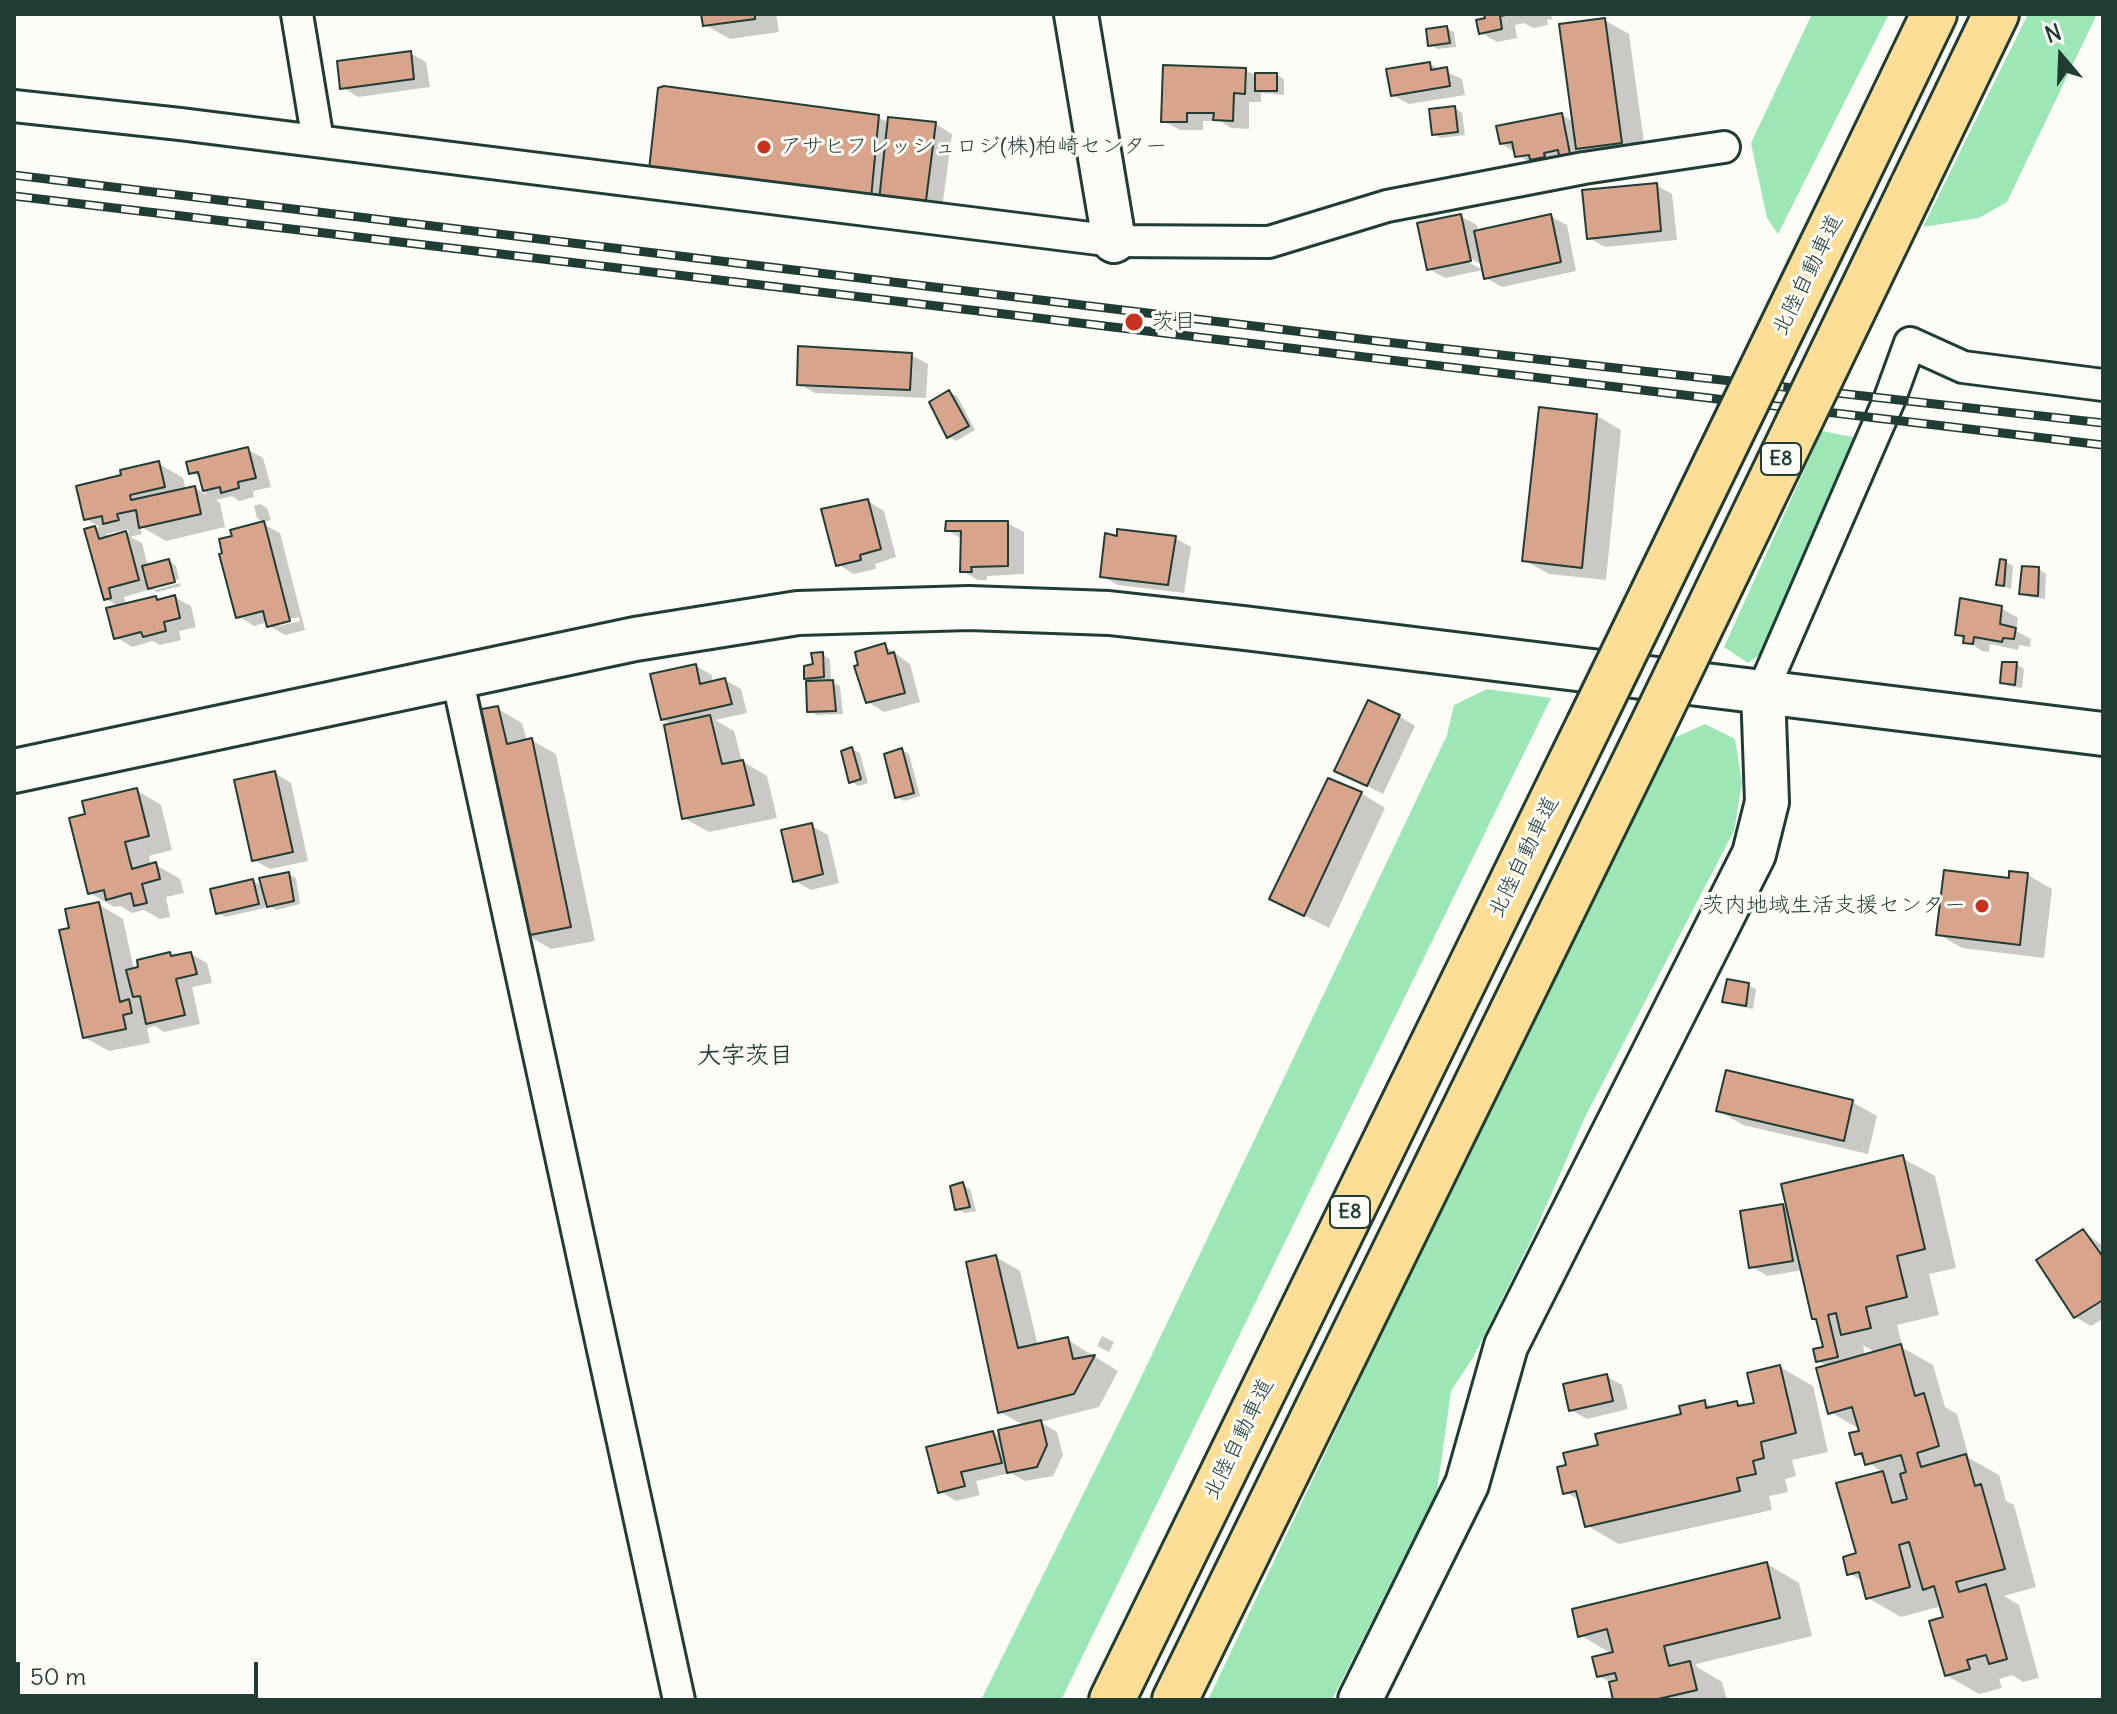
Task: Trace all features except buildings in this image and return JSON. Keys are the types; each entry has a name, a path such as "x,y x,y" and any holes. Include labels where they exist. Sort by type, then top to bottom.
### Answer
{"highway":[{"name":"北陸自動車道","path":"1112,1700 1934,14"},
{"name":"E8","path":"1175,1700 1650,731 1996,14"}],"street":[{"path":"297,14 318,141"},
{"path":"1076,14 1114,241"},
{"path":"14,106 1114,241 1269,242 1387,206 1584,168 1724,147"},
{"path":"1360,1700 1467,1484 1506,1346 1754,854 1767,802 1763,690 1890,398 1910,343 1963,367 2103,385"},
{"path":"14,771 635,639 798,613 969,608 1109,613 1763,690 2103,734"},
{"path":"457,677 679,1700"}],"green space":[{"path":"1812,14 1889,14 1778,234 1767,218 1751,143"},
{"path":"2028,14 2097,14 2007,202 1979,218 1923,227"},
{"path":"1822,431 1867,440 1767,650 1748,663 1724,647"},
{"path":"1487,689 1551,698 1061,1700 981,1700 1135,1390 1394,847 1447,735 1454,705"},
{"path":"1705,724 1735,739 1742,783 1734,831 1586,1115 1532,1238 1474,1356 1451,1391 1437,1491 1332,1700 1208,1700 1544,992 1674,738"}],"railway":[{"path":"14,175 1377,341 2103,423"},
{"path":"14,196 2103,445"}],"place":[{"name":"アサヒフレッシュロジ(株)柏崎センター","path":"764,147"},
{"name":"茨目","path":"1134,322"},
{"name":"茨内地域生活支援センター","path":"1982,906"}],"district":[{"name":"大字茨目","path":"745,1056"}]}
